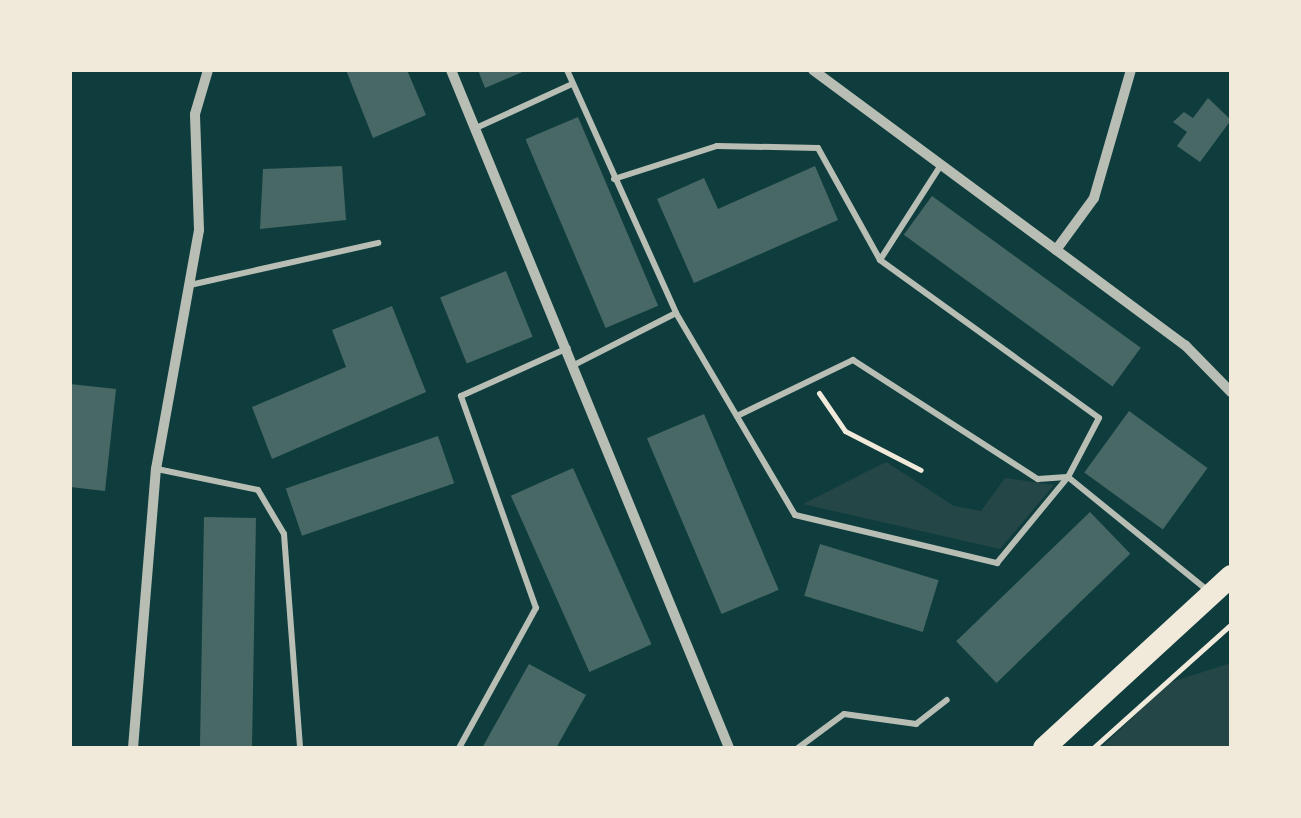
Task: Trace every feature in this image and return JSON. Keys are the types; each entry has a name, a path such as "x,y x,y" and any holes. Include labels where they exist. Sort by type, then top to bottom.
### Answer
{"main road":[{"path":"1044,748 1224,587"}],"street":[{"path":"133,748 156,469 199,230 195,114 208,70"},
{"path":"450,70 570,348 729,748"},
{"path":"813,70 1185,346 1231,392"},
{"path":"1056,250 1094,198 1131,70"}],"lane":[{"path":"567,70 570,85 676,314 795,515 996,564 1068,476 1099,418 880,260 818,148 718,146 614,180"},
{"path":"476,128 570,85"},
{"path":"880,260 941,165"},
{"path":"189,285 378,243"},
{"path":"576,364 676,314"},
{"path":"459,748 536,608 462,396 570,348"},
{"path":"736,416 853,360 1038,479 1068,476 1224,587"},
{"path":"156,469 258,490 284,534 300,748"},
{"path":"798,748 844,714 916,724 948,700"}],"path":[{"path":"812,380 844,431 921,470"},
{"path":"1093,748 1231,624"}],"shaded area":[{"path":"886,462 954,506 981,511 1005,478 1054,485 1000,549 803,504"},
{"path":"1231,663 1231,748 1101,748 1168,683"}],"building":[{"path":"346,70 407,70 426,115 373,138"},
{"path":"478,70 527,70 485,88"},
{"path":"1208,98 1231,120 1200,162 1177,146 1187,132 1173,122 1184,112 1193,118"},
{"path":"578,117 658,306 606,328 526,139"},
{"path":"342,166 346,220 260,229 263,169"},
{"path":"815,166 838,220 694,283 657,199 704,178 718,209"},
{"path":"932,196 1141,348 1113,386 904,235"},
{"path":"506,271 533,337 467,363 440,298"},
{"path":"392,306 426,392 272,459 252,407 346,367 332,330"},
{"path":"70,384 116,389 105,491 70,487"},
{"path":"1129,411 1207,468 1163,530 1084,472"},
{"path":"704,414 779,590 722,614 647,438"},
{"path":"438,436 454,483 302,536 286,488"},
{"path":"573,468 652,644 589,672 511,496"},
{"path":"1090,512 1130,554 996,683 956,641"},
{"path":"204,517 256,518 252,748 200,748"},
{"path":"820,544 939,580 923,632 804,596"},
{"path":"529,664 586,695 556,748 482,748"}]}
